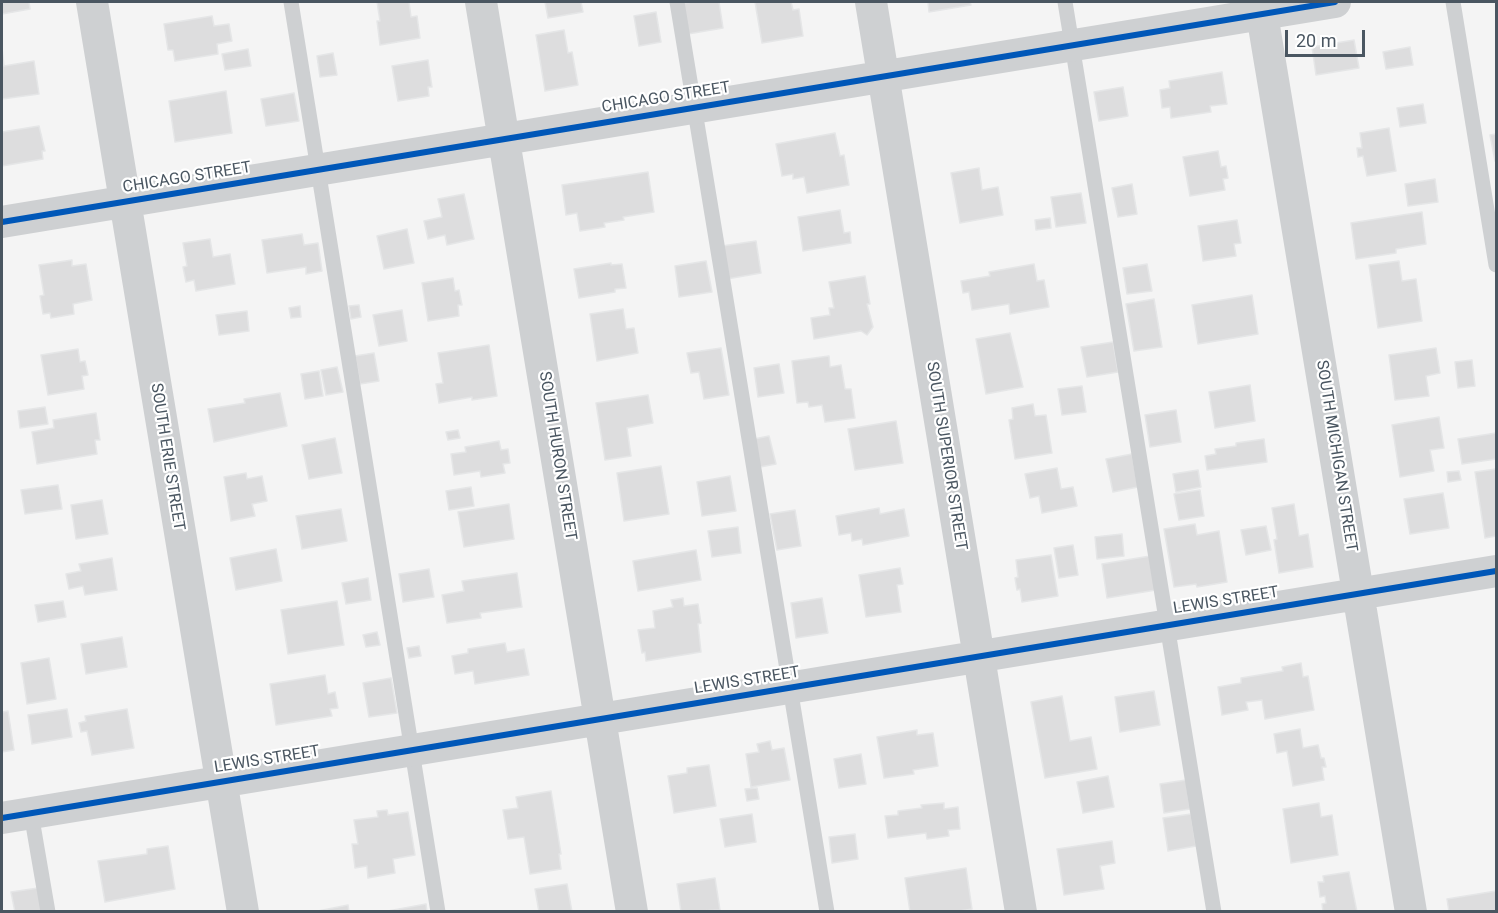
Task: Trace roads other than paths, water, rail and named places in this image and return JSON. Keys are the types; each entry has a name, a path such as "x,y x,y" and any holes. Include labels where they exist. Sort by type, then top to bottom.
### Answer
{"street":[{"name":"SOUTH ERIE STREET","path":"92,2 243,912"},
{"name":"SOUTH HURON STREET","path":"481,2 632,912"},
{"name":"SOUTH SUPERIOR STREET","path":"871,2 1021,912"},
{"name":"CHICAGO STREET","path":"2,222 1072,44 1261,7 1335,2"},
{"name":"SOUTH MICHIGAN STREET","path":"1261,7 1411,912"},
{"name":"LEWIS STREET","path":"16,816 1497,571"}],"lane":[{"path":"291,2 320,169 438,912"},
{"path":"677,2 828,912"},
{"path":"1065,2 1214,912"},
{"path":"1453,2 1497,265"},
{"path":"16,816 48,912"}]}
